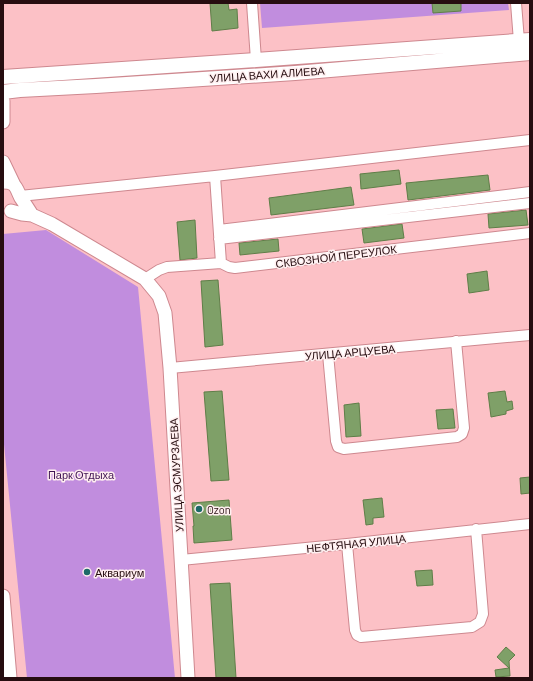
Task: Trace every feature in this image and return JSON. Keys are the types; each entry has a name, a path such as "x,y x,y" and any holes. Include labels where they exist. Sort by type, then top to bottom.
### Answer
{"main road":[{"name":"УЛИЦА ВАХИ АЛИЕВА","path":"3,77 525,40"},
{"name":"УЛИЦА ВАХИ АЛИЕВА","path":"3,92 287,73 530,53"}],"street":[{"path":"252,3 256,60"},
{"path":"516,3 525,40"},
{"path":"3,101 3,122"},
{"path":"12,188 215,176 530,140"},
{"path":"3,163 12,188 20,200 15,209 7,212"},
{"path":"215,176 221,263"},
{"path":"12,188 32,215"},
{"path":"219,234 530,192"},
{"path":"219,234 530,203"},
{"name":"УЛИЦА ЭСМУРЗАЕВА","path":"7,212 32,215 52,224 145,279 159,296 165,313 170,368 188,678"},
{"name":"СКВОЗНОЙ ПЕРЕУЛОК","path":"145,279 167,267 221,263 235,268 530,233"},
{"name":"УЛИЦА АРЦУЕВА","path":"170,368 530,335"},
{"path":"328,354 336,441 338,447 344,450 457,437 462,434 464,428 456,342"},
{"name":"НЕФТЯНАЯ УЛИЦА","path":"181,560 530,524"},
{"path":"347,544 355,630 357,635 361,637 472,627 480,622 483,614 476,529"},
{"path":"3,596 6,651 10,678"}],"green space":[{"path":"260,3 508,3 509,10 262,28"},
{"name":"Парк Отдыха","path":"46,230 138,287 175,678 27,678 3,434 3,234"}],"building":[{"path":"210,3 228,3 229,10 237,9 238,28 212,31"},
{"path":"432,3 461,3 461,11 433,13"},
{"path":"399,170 401,184 361,189 360,174"},
{"path":"488,175 490,190 408,200 406,183"},
{"path":"351,187 354,205 271,215 269,198"},
{"path":"526,210 528,225 489,228 488,214"},
{"path":"195,220 197,258 180,260 177,222"},
{"path":"402,224 404,238 364,243 362,229"},
{"path":"278,239 279,251 240,255 239,243"},
{"path":"487,271 489,290 469,293 467,274"},
{"path":"218,280 223,345 205,347 201,281"},
{"path":"222,391 229,480 211,481 204,392"},
{"path":"505,391 507,402 512,401 513,409 506,411 506,414 491,417 488,393"},
{"path":"359,403 361,436 346,437 344,405"},
{"path":"453,409 455,428 438,429 436,410"},
{"path":"530,477 530,493 521,494 520,478"},
{"path":"382,498 384,517 373,518 373,524 366,525 363,500"},
{"path":"229,500 232,540 194,543 192,503"},
{"path":"432,570 433,585 417,586 415,571"},
{"path":"230,583 236,678 216,678 210,584"},
{"path":"506,647 515,655 509,661 510,676 496,677 495,670 509,668 497,657"}],"place":[{"name":"Ozon","path":"199,509"},
{"name":"Аквариум","path":"87,572"}]}
